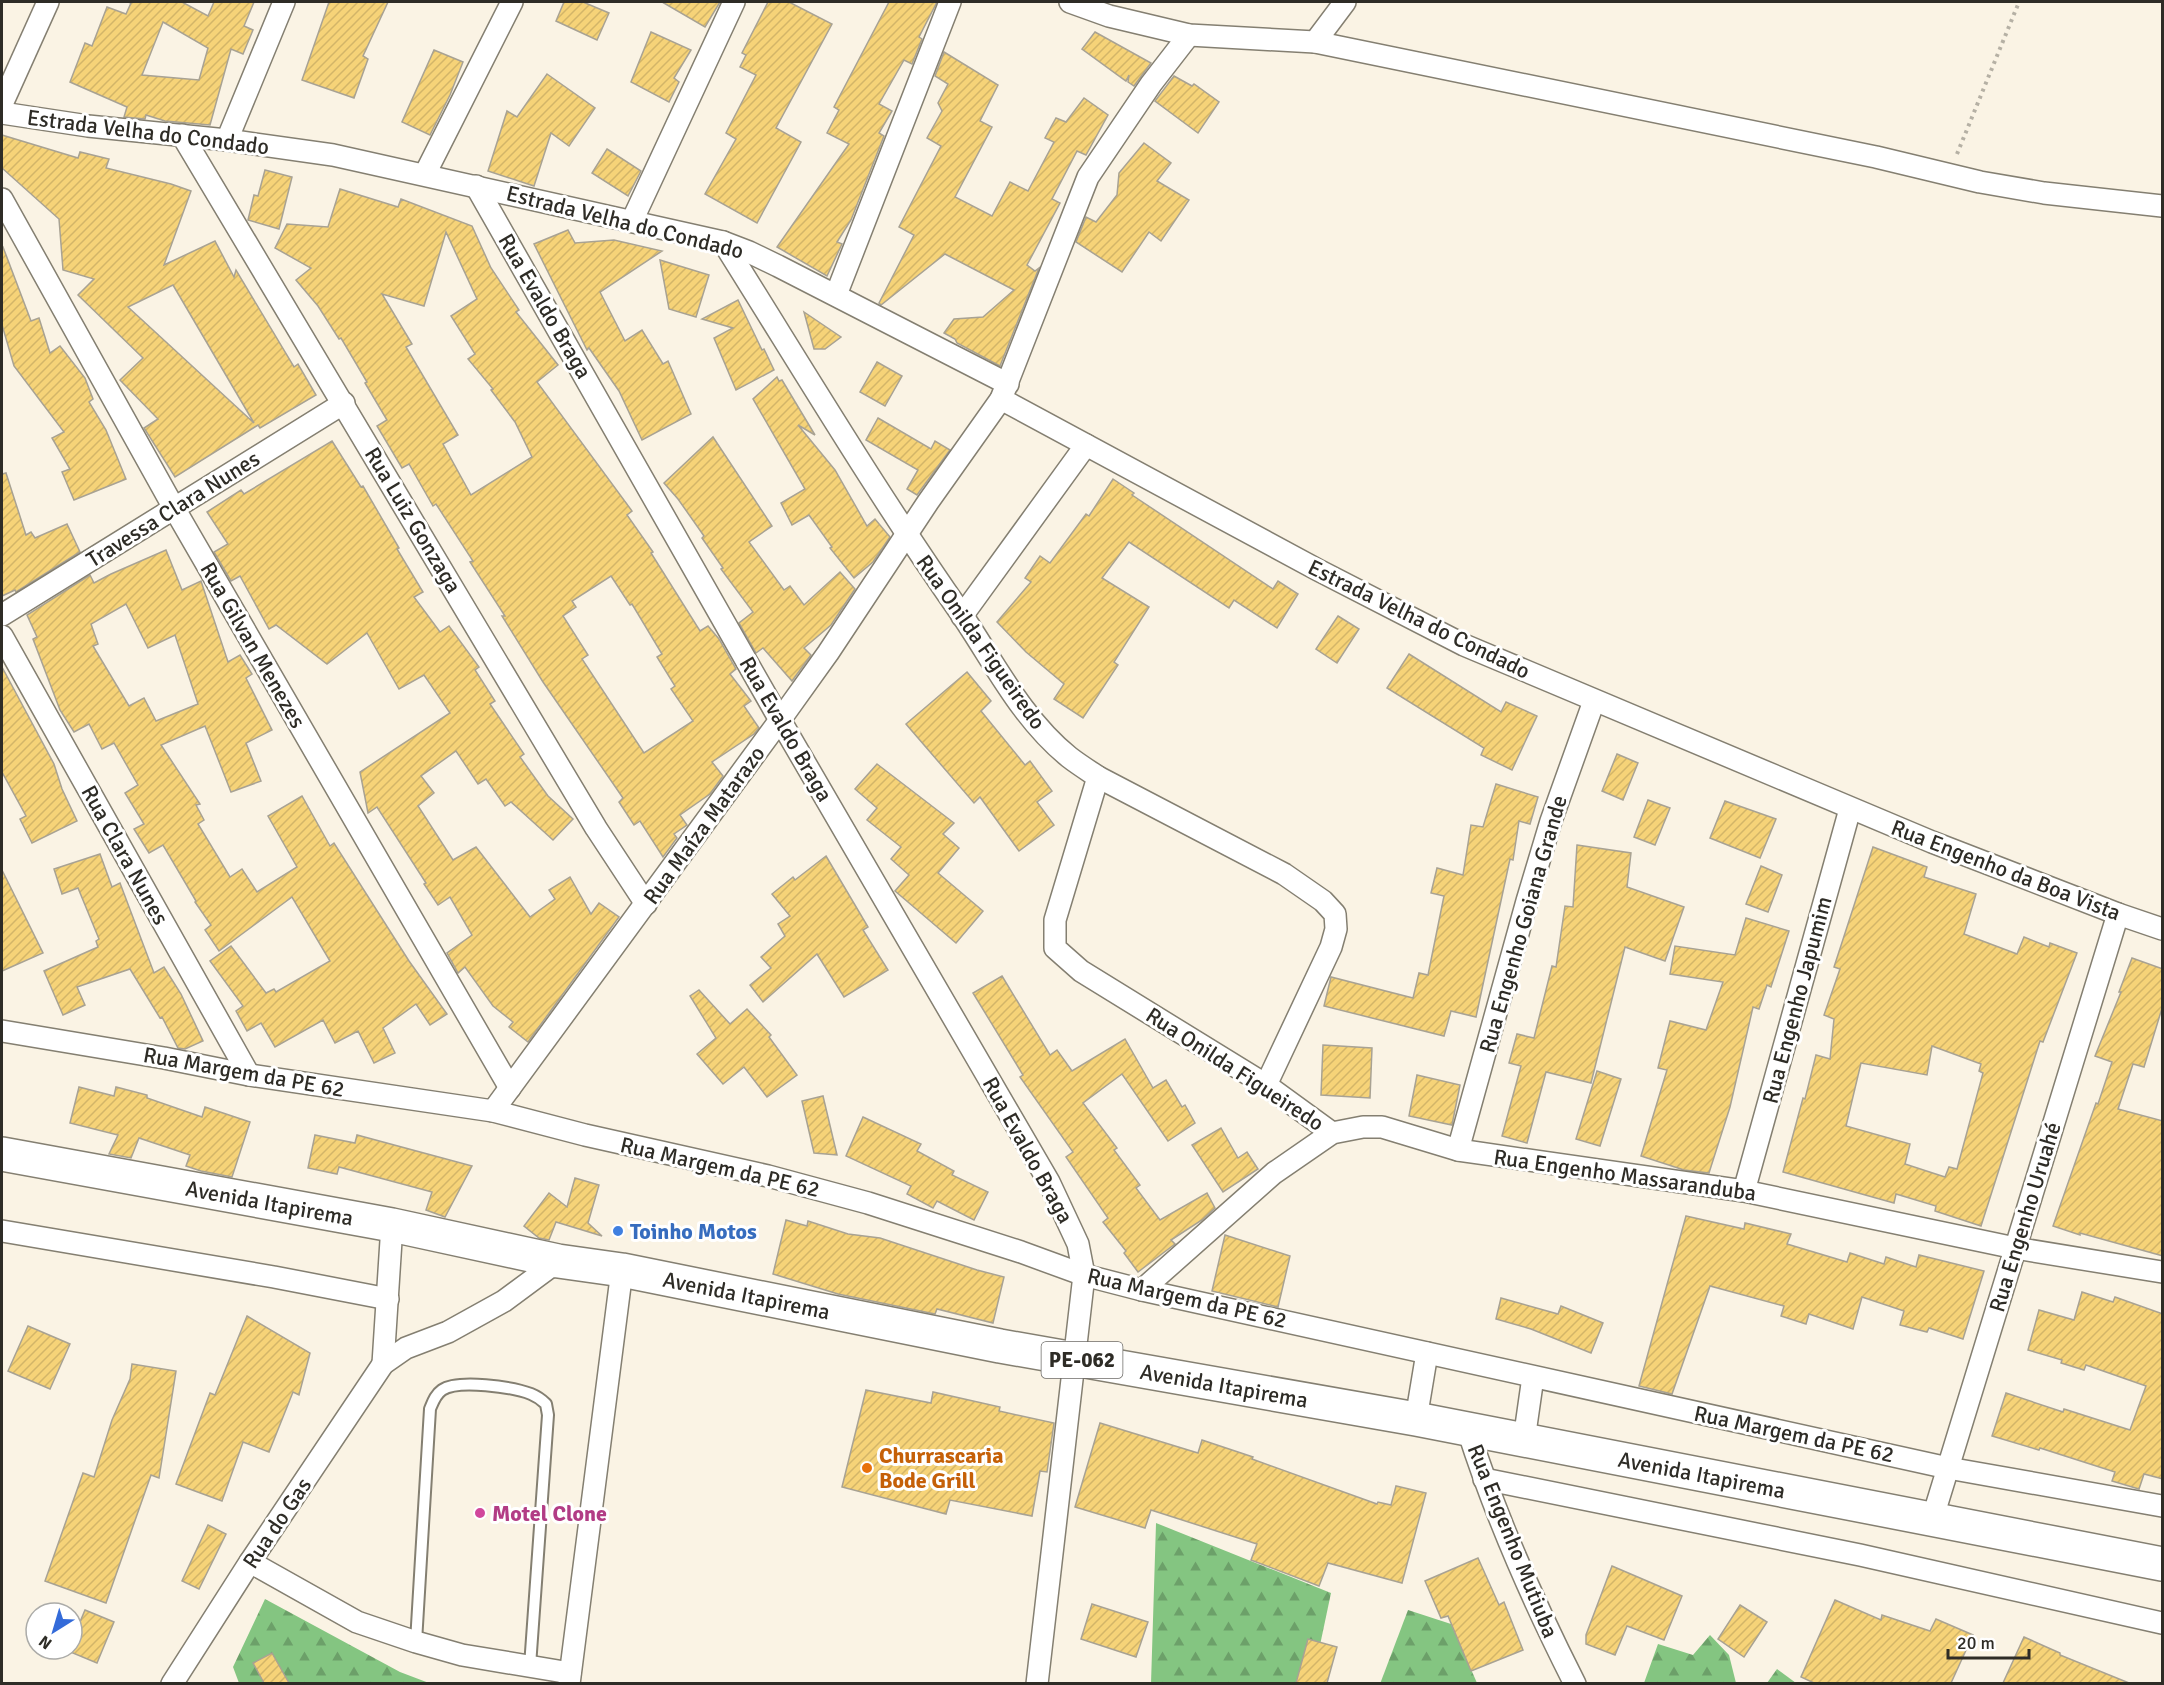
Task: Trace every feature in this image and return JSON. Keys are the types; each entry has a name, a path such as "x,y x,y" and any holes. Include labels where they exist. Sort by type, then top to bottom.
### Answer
{"main road":[{"name":"Avenida Itapirema","path":"2,1154 392,1225 558,1261 622,1270 989,1344 1416,1419 2163,1564"}],"street":[{"path":"2,104 48,2"},
{"path":"227,140 284,2"},
{"path":"426,174 512,2"},
{"path":"632,221 734,2"},
{"path":"836,295 950,2"},
{"path":"1070,2 1109,16 1189,35 1316,42 1876,157 1980,182 2044,193 2163,206"},
{"path":"1316,42 1345,2"},
{"path":"1004,391 1088,177 1151,84 1189,35"},
{"name":"Estrada Velha do Condado","path":"2,113 88,126 227,140 333,155 723,242 749,252 836,295 1004,391 1086,445 1390,609 1464,645 1850,809"},
{"name":"Rua Luiz Gonzaga","path":"182,135 596,828 646,904"},
{"name":"Rua Evaldo Braga","path":"476,186 780,720 1049,1182 1078,1244 1084,1275 1036,1683"},
{"name":"Rua Gilvan Menezes","path":"2,200 174,508 510,1088"},
{"name":"Rua Onilda Figueiredo","path":"723,242 907,536 1025,711 1068,756 1098,777 1055,920 1055,948 1081,971 1266,1085 1332,1133"},
{"name":"Rua Maíza Matarazo","path":"494,1111 780,720 1004,391"},
{"name":"Travessa Clara Nunes","path":"2,615 344,403"},
{"path":"962,616 1086,445"},
{"name":"Rua Clara Nunes","path":"2,636 249,1075"},
{"name":"Rua Engenho Goiana Grande","path":"1458,1150 1544,844 1594,701"},
{"path":"1098,777 1284,874 1323,901 1335,914 1336,929 1331,947 1266,1085"},
{"name":"Rua Engenho da Boa Vista","path":"1850,809 2118,914 2163,929"},
{"name":"Rua Engenho Japumim","path":"1744,1191 1850,809"},
{"name":"Rua Engenho Uruahé","path":"1932,1520 2118,914"},
{"name":"Rua Margem da PE 62","path":"2,1031 249,1075 494,1111 585,1135 768,1176 868,1203 1021,1252 1084,1275 1142,1290 1948,1468 2163,1506"},
{"name":"Rua Engenho Massaranduba","path":"1142,1290 1274,1173 1332,1133 1363,1127 1382,1127 1458,1150 1744,1191 2015,1248 2163,1272"},
{"path":"384,1364 392,1225"},
{"path":"2,1231 274,1277 388,1299"},
{"name":"Rua do Gas","path":"172,1683 250,1562 384,1364 406,1348 448,1332 504,1301 558,1261"},
{"path":"250,1562 357,1622 462,1655 530,1666 569,1678 622,1270"},
{"path":"1416,1419 1427,1353"},
{"path":"1524,1440 1533,1377"},
{"name":"Rua Engenho Mutiuba","path":"1468,1430 1484,1479 1522,1575 1575,1683"},
{"path":"1484,1479 1860,1555 2163,1623"}],"lane":[{"path":"416,1642 430,1409 433,1400 444,1389 455,1384 470,1383 530,1394 546,1404 549,1415 530,1666"}],"path":[{"path":"1949,174 2019,2"}],"green space":[{"path":"1156,1523 1331,1593 1312,1683 1151,1684"},
{"path":"265,1599 400,1672 429,1683 239,1683 233,1667"},
{"path":"1408,1610 1451,1624 1477,1683 1380,1684"},
{"path":"1710,1635 1729,1655 1736,1683 1644,1683 1658,1644 1693,1655"},
{"path":"1777,1669 1796,1683 1767,1683"}],"building":[{"path":"128,2 182,2 208,16 214,2 254,2 244,26 253,30 243,54 231,49 210,125 165,121 146,115 145,119 124,117 127,107 70,82 85,43 92,46 107,7 126,14 131,3","holes":["163,22 208,48 199,80 142,75"]},
{"path":"329,2 388,2 363,56 368,59 354,98 302,80"},
{"path":"564,2 583,2 609,13 597,40 556,21"},
{"path":"662,2 720,2 705,27"},
{"path":"768,2 789,2 832,24 776,128 801,142 757,223 705,194 736,139 726,133 756,75 740,67 746,55 742,53"},
{"path":"889,2 937,2 919,37 922,39 912,64 904,60 879,104 892,111 879,133 884,136 851,220 837,242 842,244 827,276 777,247 849,144 827,133 839,110 834,107"},
{"path":"651,32 691,50 674,78 679,82 669,102 631,82"},
{"path":"1095,32 1151,63 1134,86 1128,82 1129,75 1126,81 1082,49"},
{"path":"434,50 463,62 430,135 402,122"},
{"path":"944,52 998,85 980,121 992,127 955,197 992,216 1010,182 1028,191 1054,142 1045,138 1056,118 1066,122 1084,98 1108,115 1086,155 1077,151 1052,199 1060,203 1027,265 1035,271 1039,268 1000,366 957,343 955,339 944,333 954,319 983,317 1014,290 945,254 881,305 879,303 914,235 899,227 941,146 927,138 942,111 938,103 948,84 935,76"},
{"path":"547,74 595,108 569,146 551,133 534,186 488,171 507,111 517,117"},
{"path":"1174,76 1192,86 1194,84 1219,102 1198,133 1155,101"},
{"path":"2,135 78,158 80,152 109,159 106,168 191,191 164,265 215,241 234,277 236,270 294,367 298,364 316,395 260,428 258,425 175,477 144,428 158,419 120,380 143,358 78,295 94,279 63,270 59,219 2,168","holes":["173,285 254,423 128,307"]},
{"path":"1144,143 1171,163 1157,181 1189,200 1161,241 1149,232 1122,272 1076,242 1086,217 1096,222 1117,195 1119,173"},
{"path":"607,149 641,171 628,196 592,173"},
{"path":"265,170 292,177 279,229 248,220 254,195 258,196"},
{"path":"340,189 398,207 401,199 472,226 491,268 519,310 516,312 558,365 537,382 632,511 627,515 653,552 651,553 700,631 708,626 719,639 736,669 730,674 751,701 744,706 759,728 754,734 712,762 723,776 710,794 680,815 687,825 674,834 677,838 663,857 640,821 634,825 619,802 623,798 543,682 502,616 505,616 470,562 473,561 436,504 433,506 409,464 402,468 377,426 387,420 365,383 367,382 341,338 339,339 318,306 296,280 311,268 275,248 287,224 328,227","holes":["446,232 477,299 451,316 475,354 468,359 493,389 491,390 515,422 532,457 471,495 443,444 458,435 406,347 412,344 382,294 424,306","611,576 630,605 632,604 662,654 657,657 675,686 671,689 693,721 644,753 582,659 588,655 563,616 576,607 572,601"]},
{"path":"568,230 575,243 614,240 662,251 600,292 625,341 642,330 663,364 668,361 691,414 642,440 619,391 589,348 587,350 534,244"},
{"path":"3,247 31,321 39,318 50,353 60,346 85,378 93,399 89,402 106,430 126,479 74,500 62,472 70,469 52,438 64,432 14,366 2,325"},
{"path":"660,260 709,275 696,317 669,309"},
{"path":"738,300 774,370 736,390 714,338 733,328 702,319"},
{"path":"804,312 841,337 825,349 814,349"},
{"path":"877,362 902,376 885,406 860,392"},
{"path":"777,377 779,381 782,380 815,435 798,425 835,470 867,526 875,519 890,537 873,562 854,578 830,548 832,547 809,515 792,525 781,503 805,489 753,399"},
{"path":"878,418 931,449 935,441 950,450 917,495 907,489 918,470 866,440"},
{"path":"713,437 772,526 749,542 784,590 790,586 804,605 840,572 855,589 831,625 804,648 811,655 792,681 763,648 756,653 739,623 753,612 721,569 723,568 702,538 704,536 664,483"},
{"path":"332,441 361,487 363,486 423,592 414,597 440,632 449,626 479,667 475,670 495,701 490,704 524,754 520,757 548,796 573,819 553,840 511,802 505,806 486,779 478,784 456,751 421,776 434,793 418,806 453,860 476,847 530,917 555,899 549,890 570,877 591,914 599,903 619,917 528,1042 509,1027 513,1022 493,1006 465,967 458,973 447,953 472,935 450,897 438,905 377,807 368,813 360,772 450,713 424,675 399,689 367,633 327,664 276,625 269,629 240,576 231,581 214,552 228,544 207,512 241,490 244,494"},
{"path":"6,473 26,535 31,532 35,538 67,524 80,552 16,592 15,590 2,596 2,474"},
{"path":"1113,479 1134,493 1132,495 1273,589 1278,581 1298,594 1277,628 1234,600 1229,608 1129,542 1102,578 1149,607 1114,662 1118,665 1083,718 1054,699 1064,684 1026,652 997,622 1031,582 1025,578 1040,556 1050,563 1086,514 1089,516"},
{"path":"166,550 182,590 201,581 228,662 240,655 252,674 246,678 272,730 246,743 261,781 231,792 205,726 161,745 200,804 196,805 204,820 198,824 230,877 242,869 257,892 297,867 268,816 302,796 330,846 334,843 409,961 447,1014 430,1025 416,1004 383,1028 395,1053 374,1063 358,1031 335,1043 323,1020 275,1047 261,1023 247,1031 236,1011 243,1006 210,961 231,946 266,993 274,989 276,992 330,961 292,897 219,951 205,930 211,925 195,902 163,845 149,853 134,829 144,824 125,793 138,785 114,743 102,749 89,724 74,732 60,710 33,639 37,637 27,615 90,575 94,583","holes":["126,604 148,648 175,635 198,704 156,721 144,698 129,706 93,646 98,644 91,624"]},
{"path":"1338,616 1359,629 1337,663 1316,649"},
{"path":"1409,654 1501,712 1506,702 1537,716 1512,770 1481,755 1484,748 1387,688"},
{"path":"2,667 54,764 62,789 77,821 32,843 20,819 26,816 2,772"},
{"path":"967,672 991,701 981,711 1025,765 1030,761 1052,791 1037,802 1054,825 1019,851 980,797 974,803 906,724"},
{"path":"1617,754 1638,763 1623,800 1602,791"},
{"path":"877,764 954,823 943,834 959,848 938,873 983,911 956,943 895,891 909,875 891,859 901,847 867,820 877,808 855,789"},
{"path":"1496,784 1538,797 1530,824 1519,821 1513,860 1510,859 1476,1017 1451,1011 1444,1036 1324,1006 1331,977 1413,998 1419,973 1428,975 1444,896 1431,893 1437,868 1463,875 1471,825 1483,827"},
{"path":"1648,800 1670,808 1655,845 1634,837"},
{"path":"1725,801 1776,819 1760,858 1710,838"},
{"path":"1577,845 1631,853 1627,887 1684,907 1665,961 1625,947 1591,1083 1546,1072 1527,1143 1502,1136 1521,1066 1509,1063 1517,1034 1534,1038 1552,966 1556,967 1565,906 1573,907"},
{"path":"1873,847 1927,867 1924,877 1976,894 1964,934 2017,954 2024,937 2049,947 2050,943 2077,953 2043,1042 2040,1041 1981,1226 1935,1211 1936,1206 1896,1194 1894,1203 1783,1172 1816,1055 1830,1059 1834,1019 1824,1015 1840,969 1834,967","holes":["1932,1046 1981,1064 1979,1071 1983,1073 1957,1169 1949,1167 1945,1177 1905,1164 1910,1144 1846,1126 1861,1063 1927,1075"]},
{"path":"100,854 112,887 120,883 154,973 164,967 181,994 203,1041 185,1049 178,1048 162,1017 160,1018 130,969 77,987 85,1005 63,1015 44,971 98,947 96,941 99,939 78,888 62,894 54,869"},
{"path":"826,856 868,927 863,930 888,970 844,997 817,954 763,1002 750,985 771,968 761,957 785,936 778,924 790,916 772,894 793,877 795,880"},
{"path":"1761,866 1782,875 1768,912 1746,904"},
{"path":"2,870 43,953 2,971"},
{"path":"1746,918 1789,931 1771,987 1767,985 1759,1009 1753,1007 1730,1107 1709,1173 1684,1170 1641,1156 1667,1070 1658,1068 1670,1021 1706,1030 1723,982 1670,974 1675,946 1735,955"},
{"path":"2132,958 2163,969 2163,1005 2144,1067 2133,1064 2118,1109 2163,1121 2163,1256 2053,1226 2112,1062 2095,1056"},
{"path":"1002,976 1050,1055 1057,1050 1072,1071 1125,1039 1153,1088 1166,1080 1182,1107 1185,1105 1195,1123 1168,1141 1122,1074 1083,1103 1117,1148 1114,1150 1140,1185 1136,1188 1160,1220 1207,1193 1215,1208 1202,1220 1171,1240 1175,1244 1138,1272 1124,1253 1126,1251 1103,1222 1108,1218 1066,1157 1073,1152 1020,1077 1023,1075 973,993"},
{"path":"699,990 730,1024 747,1009 771,1035 769,1037 797,1075 767,1097 744,1067 723,1084 697,1054 716,1038 690,996"},
{"path":"1323,1045 1372,1048 1370,1098 1321,1095"},
{"path":"1597,1071 1621,1079 1600,1146 1576,1139"},
{"path":"1417,1075 1460,1085 1452,1125 1409,1116"},
{"path":"79,1087 114,1096 116,1087 147,1095 147,1098 202,1117 205,1107 250,1122 232,1177 186,1166 190,1155 139,1138 131,1158 109,1154 118,1135 70,1123"},
{"path":"823,1096 837,1155 814,1153 802,1101"},
{"path":"863,1117 921,1144 917,1151 954,1171 952,1175 988,1192 974,1220 937,1201 933,1208 907,1194 911,1186 846,1156"},
{"path":"1221,1128 1238,1158 1247,1152 1258,1169 1223,1192 1192,1145"},
{"path":"315,1135 355,1143 357,1135 472,1166 445,1217 426,1210 432,1192 339,1167 337,1174 308,1168"},
{"path":"575,1178 599,1185 588,1223 602,1236 556,1222 549,1240 539,1238 524,1226 549,1193 567,1207"},
{"path":"1686,1216 1744,1229 1745,1223 1791,1234 1787,1244 1847,1262 1850,1253 1884,1264 1886,1257 1916,1267 1919,1255 1984,1271 1963,1339 1929,1328 1927,1332 1900,1325 1904,1311 1862,1297 1853,1329 1809,1314 1806,1324 1781,1316 1784,1306 1710,1286 1672,1394 1639,1386"},
{"path":"786,1220 807,1226 808,1221 848,1234 880,1238 1004,1277 993,1323 937,1309 935,1314 838,1294 773,1274"},
{"path":"1225,1235 1290,1256 1278,1307 1212,1291"},
{"path":"2082,1292 2113,1302 2115,1297 2163,1314 2163,1479 2144,1474 2139,1489 2112,1481 2115,1472 2040,1448 2039,1450 1992,1436 2006,1393 2063,1412 2064,1409 2130,1430 2146,1386 2086,1365 2084,1370 2061,1363 2062,1360 2028,1350 2039,1310 2074,1320"},
{"path":"1501,1298 1558,1314 1561,1306 1603,1323 1591,1353 1531,1329 1496,1319"},
{"path":"247,1316 310,1353 299,1395 293,1392 269,1452 243,1442 222,1501 176,1484 210,1393 215,1395"},
{"path":"28,1326 70,1344 50,1389 8,1371"},
{"path":"132,1364 176,1371 159,1478 151,1475 106,1603 45,1581 83,1473 94,1477 112,1420 130,1379"},
{"path":"866,1390 931,1403 933,1392 1000,1407 999,1411 1054,1423 1047,1472 1040,1471 1032,1516 950,1500 946,1514 842,1487"},
{"path":"1100,1423 1198,1453 1202,1440 1377,1504 1378,1502 1391,1505 1396,1486 1426,1493 1402,1583 1328,1563 1319,1586 1251,1560 1257,1544 1151,1510 1145,1528 1075,1507"},
{"path":"208,1525 226,1534 199,1589 182,1581"},
{"path":"1478,1558 1499,1605 1504,1602 1523,1650 1471,1671 1448,1616 1441,1618 1425,1581"},
{"path":"1612,1566 1682,1596 1664,1640 1627,1626 1615,1655 1586,1644 1586,1635"},
{"path":"1835,1600 1881,1620 1882,1615 1930,1631 1936,1619 1973,1635 1951,1683 1814,1683 1801,1677"},
{"path":"1092,1604 1148,1622 1136,1657 1081,1639"},
{"path":"1740,1605 1767,1622 1744,1657 1718,1639"},
{"path":"85,1610 114,1622 97,1663 84,1658"},
{"path":"2024,1637 2060,1655 2129,1683 2003,1683"},
{"path":"1308,1639 1337,1647 1327,1683 1296,1683"},
{"path":"272,1653 289,1683 264,1683 253,1663"}],"place":[{"name":"Toinho Motos","path":"618,1231"},
{"name":"Churrascaria Bode Grill","path":"867,1468"},
{"name":"Motel Clone","path":"480,1513"}]}
